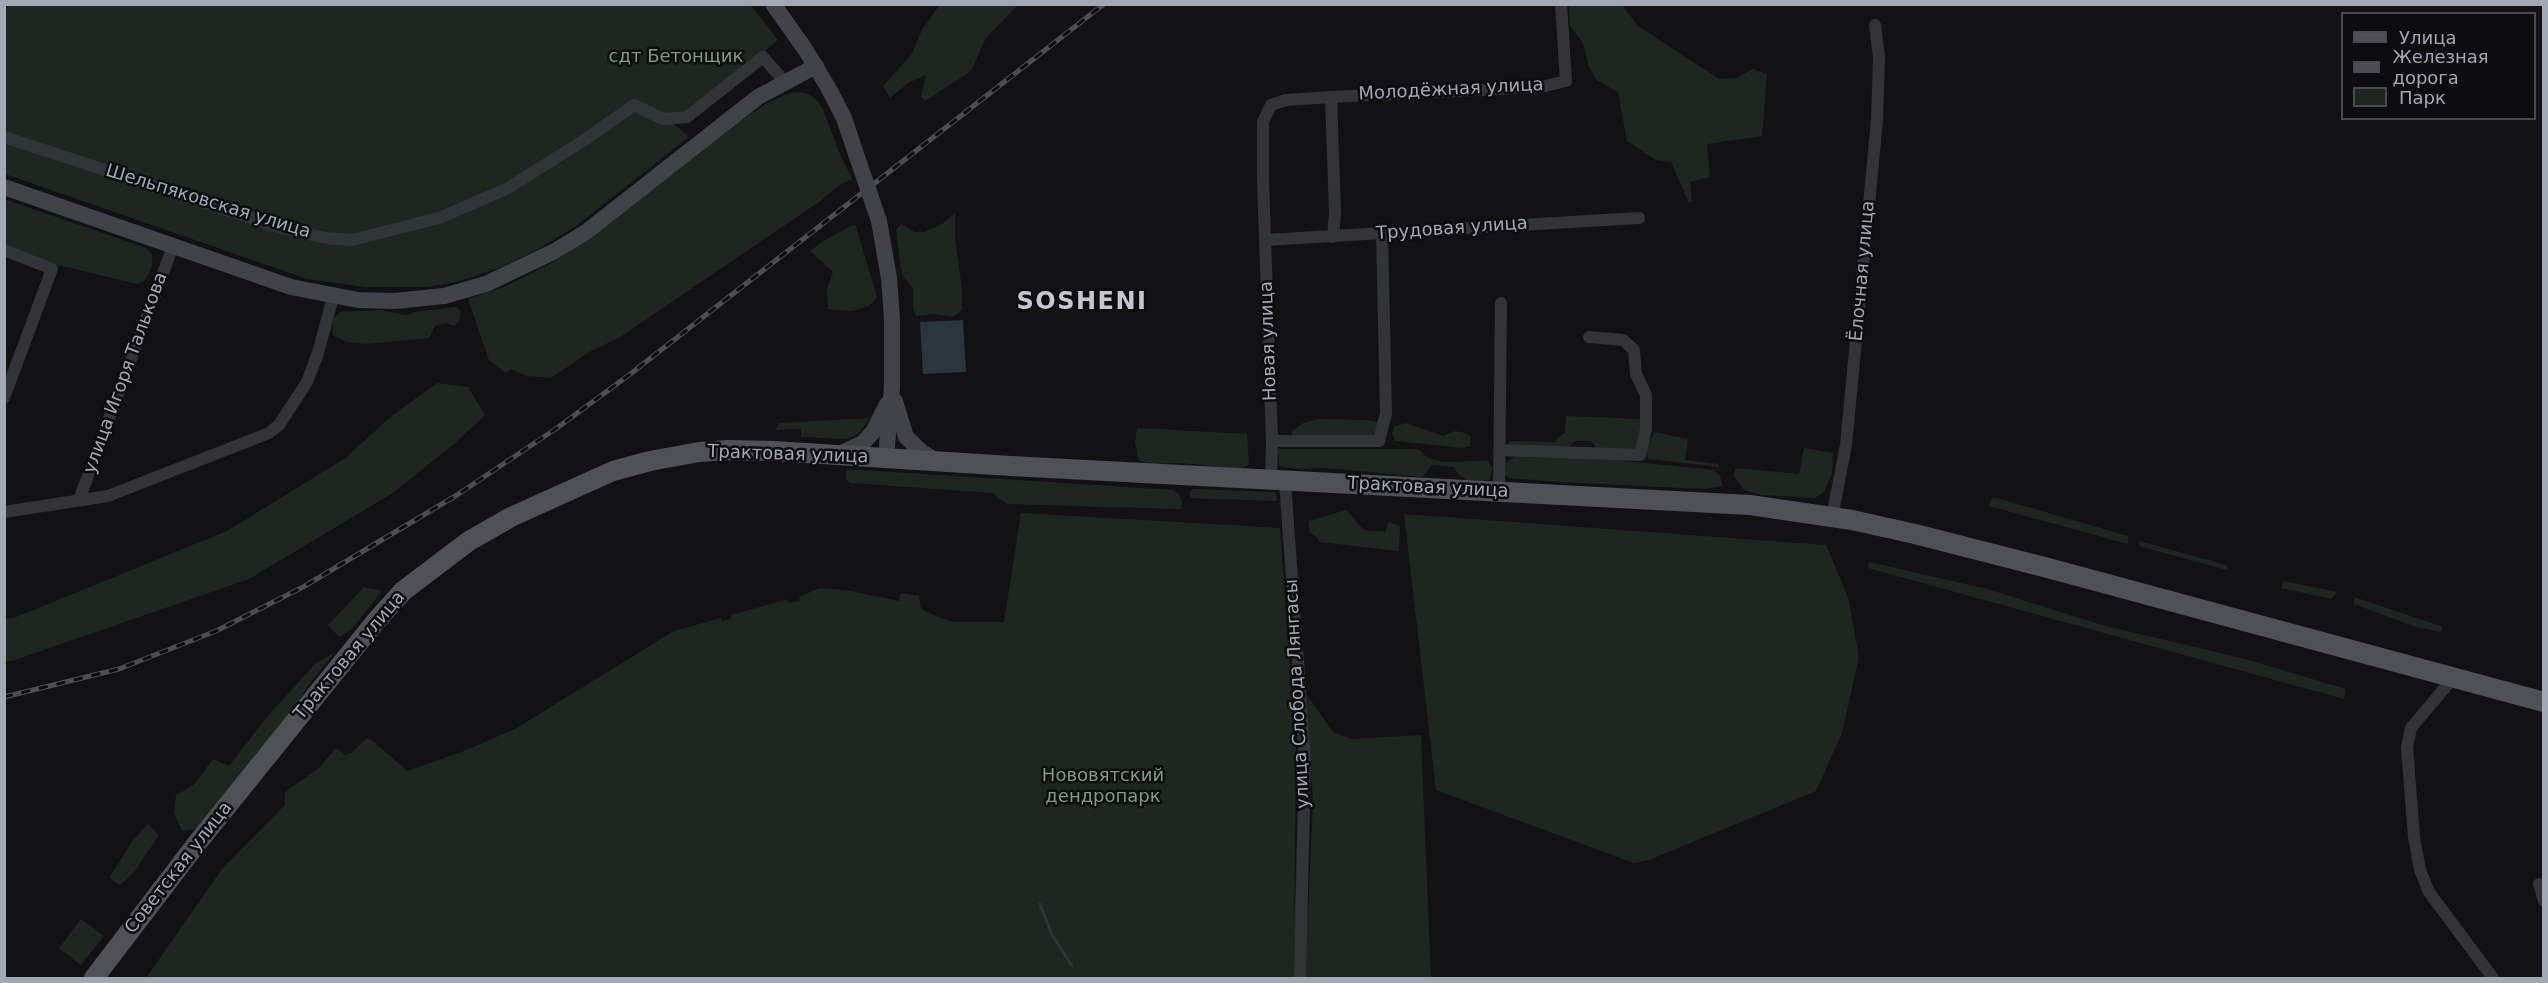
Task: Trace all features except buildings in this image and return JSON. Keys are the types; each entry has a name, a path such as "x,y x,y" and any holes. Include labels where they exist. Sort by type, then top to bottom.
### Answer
{"main road":[{"name":"Трактовая улица","path":"265,759 376,621 403,591 469,541 511,517 613,471 650,461 728,450 1750,506 1832,517 1915,534 2454,677"},
{"path":"2454,677 2544,702"},
{"name":"Советская улица","path":"94,978 194,847 265,759"}],"street":[{"path":"773,4 816,66 844,118 879,221 889,278 892,319 892,386 886,458"},
{"name":"Молодёжная улица","path":"1265,240 1263,122 1271,105 1286,100 1540,87 1566,81 1561,4"},
{"name":"Ёлочная улица","path":"1832,517 1846,445 1877,120 1878,57 1875,25"},
{"name":"Шельпяковская улица","path":"4,137 282,228 326,238 352,240 442,217 508,188 586,139 633,105 663,120 687,117 763,57 784,81"},
{"path":"4,187 291,287 333,297 395,301 444,296 486,284 523,268 586,232 758,97 784,81 816,66"},
{"path":"1331,97 1335,213 1333,237"},
{"name":"Трудовая улица","path":"1265,240 1639,218"},
{"path":"1272,441 1379,441 1386,413 1382,234"},
{"name":"Новая улица","path":"1265,240 1272,441 1278,481"},
{"name":"улица Игоря Талькова","path":"79,500 173,246"},
{"path":"4,250 51,269 4,398"},
{"path":"4,512 108,496 270,433 279,425 307,382 318,353 333,297"},
{"path":"1499,492 1501,303"},
{"path":"1498,450 1640,455 1646,429 1646,395 1636,374 1634,350 1623,340 1589,337"},
{"path":"837,455 863,443 873,432 885,408 892,386"},
{"path":"892,386 906,437 923,453 939,462"},
{"name":"улица Слобода Лянгасы","path":"1278,481 1305,759 1300,978"},
{"path":"2454,677 2411,728 2407,747 2414,837 2420,870 2429,892 2493,978"},
{"path":"2541,885 2544,901"}],"green space":[{"name":"сдт Бетонщик","path":"750,4 778,40 694,109 667,118 689,137 576,226 502,267 456,282 428,287 366,287 307,279 5,174 4,5"},
{"path":"940,5 1018,5 986,38 971,71 925,101 921,96 926,75 908,83 890,98 883,86 911,55 923,28"},
{"path":"1569,5 1622,5 1638,26 1719,79 1737,78 1753,69 1767,74 1762,136 1707,144 1710,177 1690,182 1692,201 1689,203 1671,162 1656,160 1627,141 1618,92 1596,80 1589,67 1583,43 1570,26"},
{"path":"793,92 805,93 814,97 823,109 852,179 838,186 819,202 620,337 589,352 551,378 527,376 511,369 506,373 489,360 468,299 506,286 559,259 740,121 767,103"},
{"path":"4,199 146,248 152,254 152,267 145,280 138,284 53,264 5,245"},
{"path":"955,213 962,310 953,317 935,314 916,316 913,308 913,288 903,276 900,264 896,230 901,224 915,232 924,232 942,224"},
{"path":"855,224 877,297 869,306 852,311 828,309 827,289 833,272 810,251 823,241"},
{"path":"456,307 461,311 460,320 454,326 446,323 435,326 429,338 367,344 347,342 333,335 333,320 340,312 381,310 406,315"},
{"path":"437,383 468,387 485,415 455,443 393,493 249,579 12,661 5,661 5,619 14,618 227,531 344,459 393,415"},
{"path":"1566,416 1643,419 1640,447 1631,451 1596,448 1591,441 1576,441 1568,447 1509,447 1508,443 1511,441 1554,442 1565,432"},
{"path":"870,418 859,433 848,439 801,437 801,429 775,430 779,423"},
{"path":"1318,419 1378,422 1375,437 1360,439 1340,435 1328,440 1295,440 1291,432 1303,423"},
{"path":"1406,423 1443,436 1455,431 1465,433 1471,437 1470,446 1463,448 1396,441 1392,434 1394,427"},
{"path":"1137,428 1247,434 1249,464 1241,469 1181,463 1148,464 1139,460 1135,443"},
{"path":"1655,432 1688,439 1685,460 1719,464 1719,467 1649,459 1644,451"},
{"path":"1804,448 1833,453 1832,474 1823,493 1815,498 1761,495 1744,490 1733,475 1736,468 1799,474"},
{"path":"1278,449 1418,449 1428,458 1443,462 1488,461 1492,468 1490,479 1483,481 1467,480 1459,475 1454,467 1432,465 1422,477 1327,468 1296,469 1279,466"},
{"path":"1515,457 1595,458 1714,470 1720,476 1723,486 1704,489 1559,482 1510,478 1504,474 1503,464"},
{"path":"846,469 1173,490 1179,494 1182,503 1180,509 1007,504 992,493 851,483 846,480"},
{"path":"1193,489 1275,492 1277,497 1276,501 1191,498 1189,493"},
{"path":"1993,497 2128,536 2128,544 1989,506"},
{"path":"1346,510 1364,530 1385,532 1389,522 1400,526 1399,551 1319,542 1317,537 1309,532 1309,521"},
{"name":"Нововятский дендропарк","path":"1021,513 1280,528 1296,753 1294,930 1299,763 1295,978 146,978 222,869 285,805 285,792 319,768 336,748 345,755 351,753 367,738 407,771 464,751 515,729 674,631 721,618 722,621 731,619 731,615 788,599 789,603 800,601 799,597 820,588 851,591 899,601 901,593 919,596 921,609 953,622 1004,622"},
{"path":"1404,514 1826,545 1848,597 1859,657 1842,733 1816,791 1649,860 1634,863 1436,790"},
{"path":"2139,541 2227,565 2227,570 2139,546"},
{"path":"1869,562 1987,589 2102,625 2245,659 2346,689 2344,699 1868,568"},
{"path":"2284,581 2337,592 2331,599 2281,588"},
{"path":"364,587 382,591 352,629 339,637 328,625"},
{"path":"2354,597 2443,627 2441,632 2416,627 2354,604"},
{"path":"335,652 307,687 282,730 216,804 199,828 182,831 174,813 176,795 194,785 213,759 229,766 266,718 315,664"},
{"path":"1307,695 1334,733 1352,739 1421,735 1431,978 1305,978 1313,802"},
{"path":"148,824 159,835 134,872 120,885 109,878 133,840"},
{"path":"81,919 104,936 81,965 59,948"}],"shaded area":[{"path":"963,320 966,372 923,374 920,322"}],"waterway":[{"path":"1040,904 1052,935 1072,966"}],"railway":[{"path":"4,697 119,669 216,631 303,587 457,495 557,428 629,375 1104,4"}],"district":[{"name":"SOSHENI","path":"1082,303"}]}
